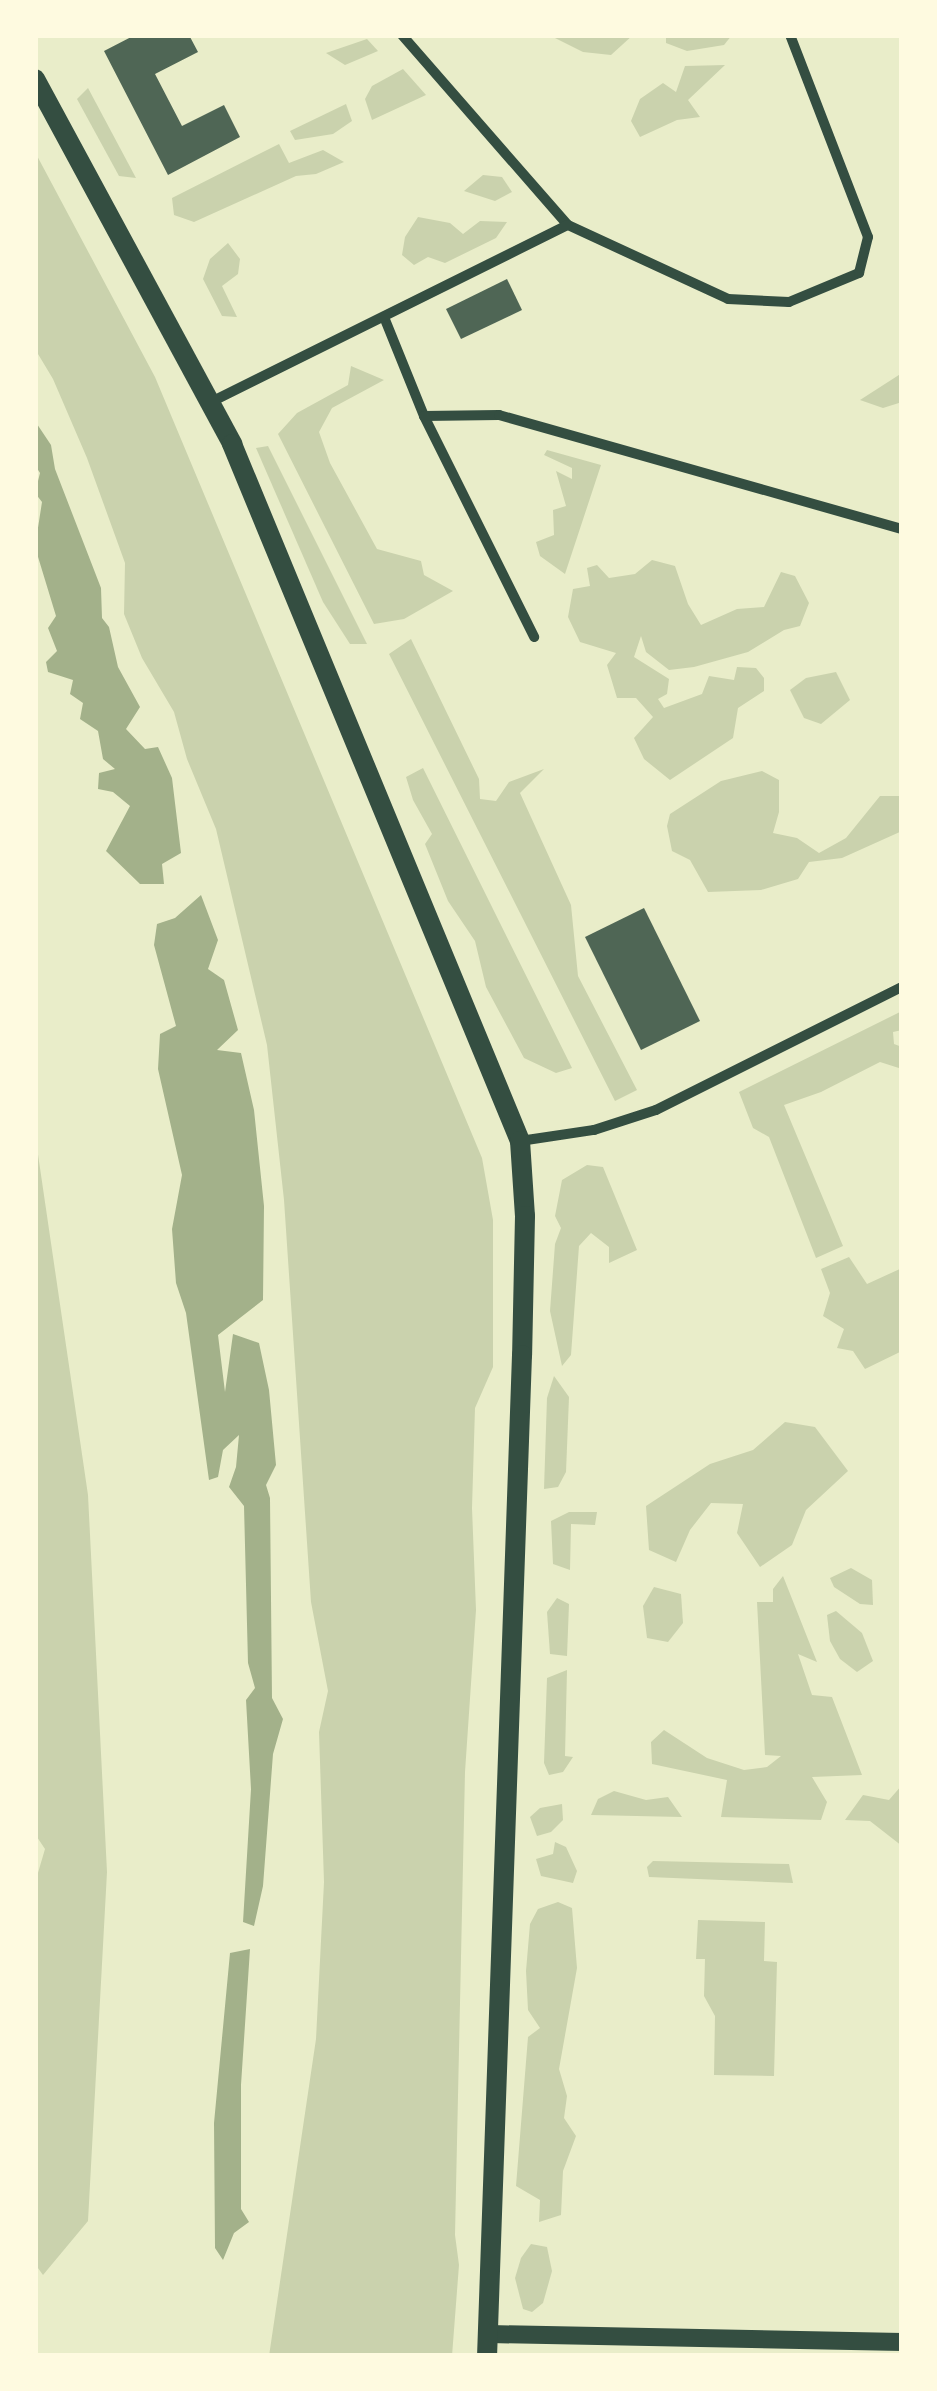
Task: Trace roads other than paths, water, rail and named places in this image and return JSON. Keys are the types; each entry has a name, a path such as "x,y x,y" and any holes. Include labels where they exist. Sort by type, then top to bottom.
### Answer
{"main road":[{"path":"35,80 211,402 286,570 520,1140 525,1216 522,1355 488,2356"}],"street":[{"path":"402,35 568,225 728,299 789,302 859,273 868,237 790,35"},
{"path":"211,402 568,225"},
{"path":"384,317 424,416 534,637"},
{"path":"424,416 499,415 902,529"},
{"path":"520,1140 594,1130 656,1110 902,987"},
{"path":"490,2334 902,2342"}]}
